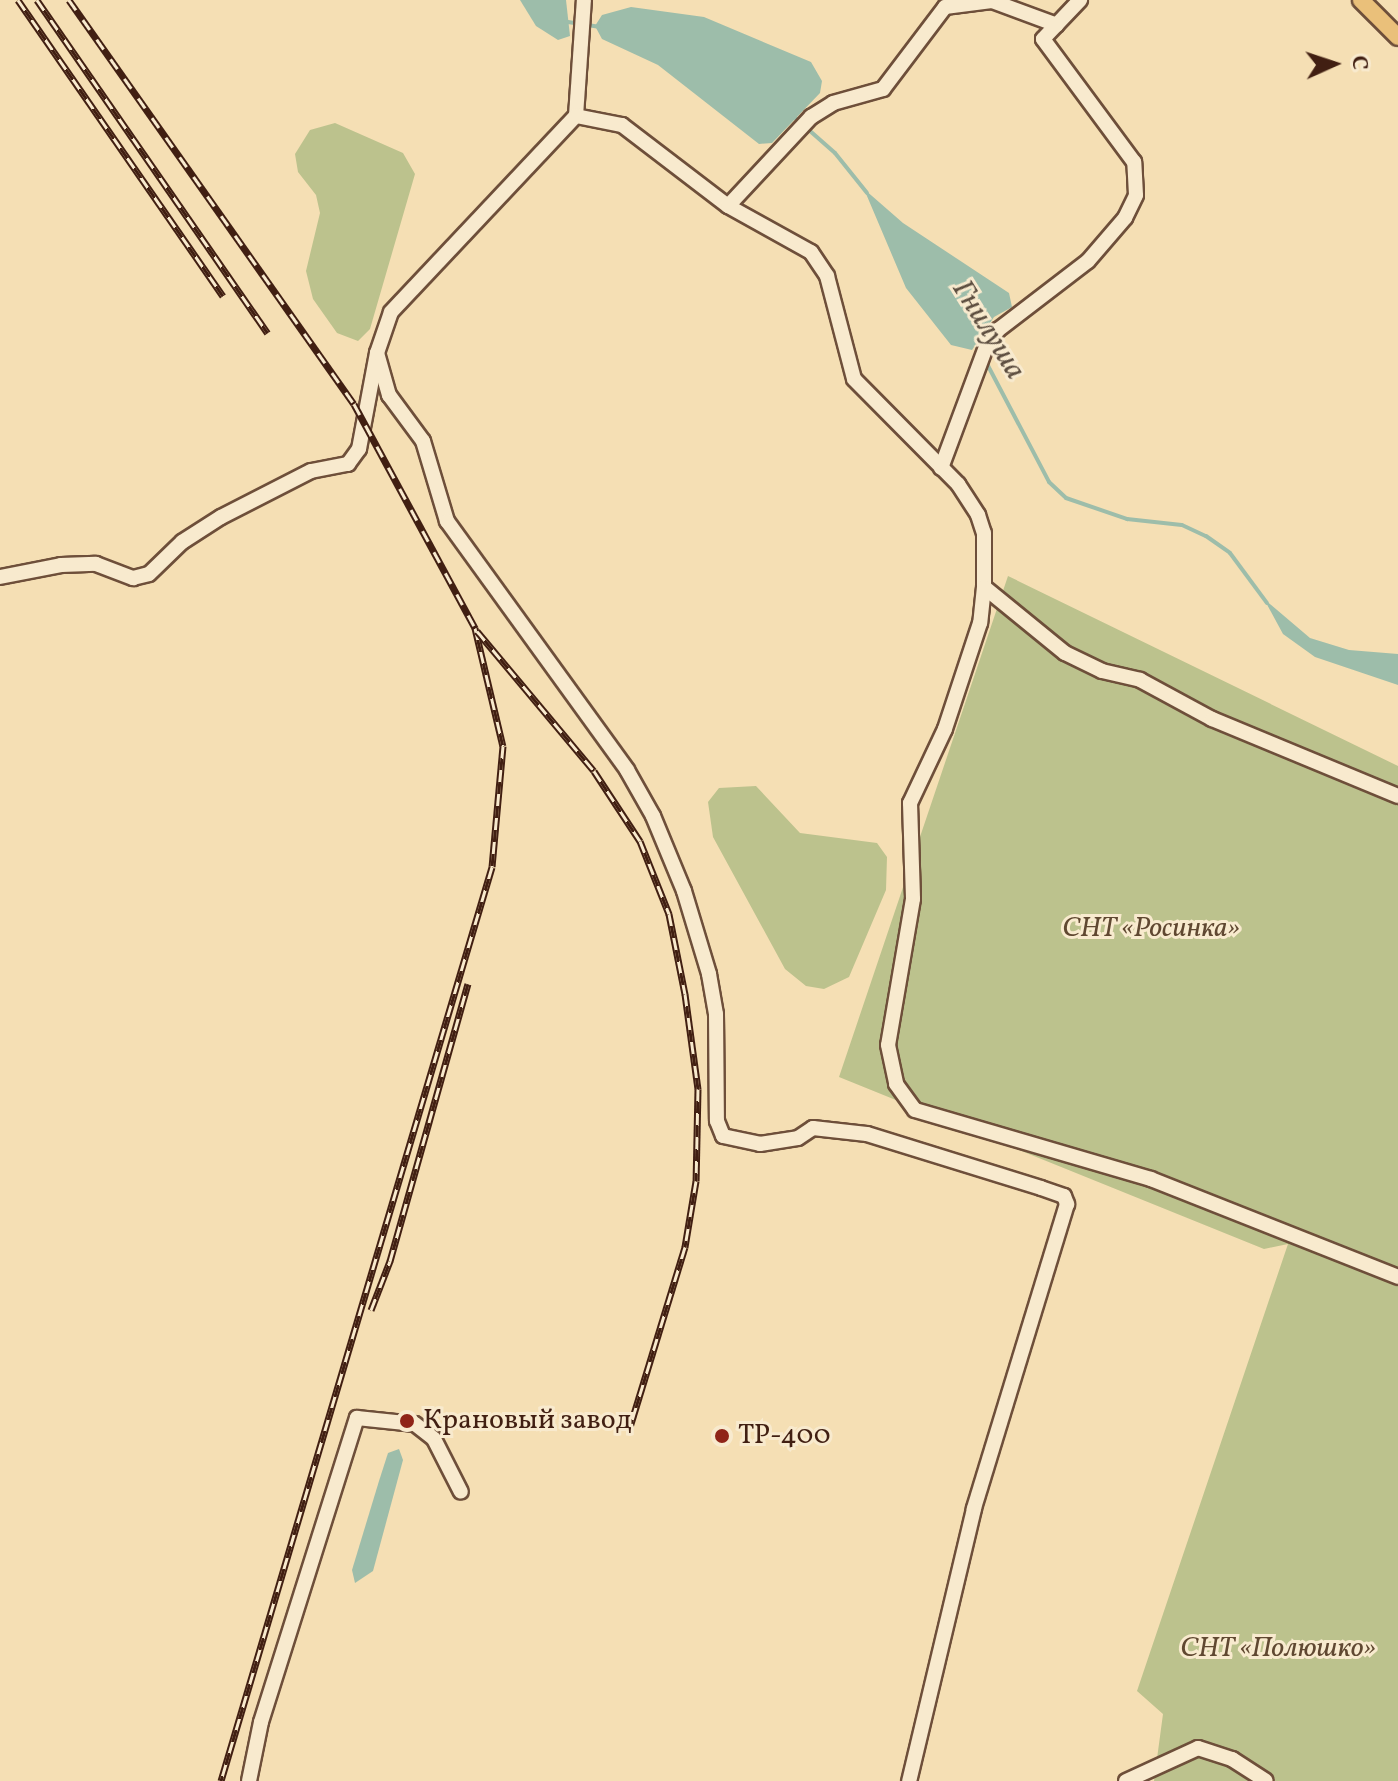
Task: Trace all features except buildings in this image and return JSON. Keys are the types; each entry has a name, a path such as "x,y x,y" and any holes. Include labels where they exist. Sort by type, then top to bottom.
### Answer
{"main road":[{"path":"1361,0 1398,37"}],"street":[{"path":"0,577 61,565 96,564 133,578 149,574 182,542 221,517 311,471 348,464 359,449 377,353 391,312 576,116 584,0"},
{"path":"941,468 987,344 998,330 1088,261 1125,218 1136,195 1134,162 1043,39 1080,0"},
{"path":"728,206 811,117 833,103 883,89 945,7 992,1 1057,25"},
{"path":"576,116 622,125 728,206 811,252 827,276 854,379 941,468 978,515 984,533 980,623 945,729 910,803 913,899 888,1045 896,1084 915,1110 1151,1179 1398,1277"},
{"path":"377,353 389,395 423,441 447,521 627,770 653,816 684,891 709,974 716,1014 717,1121 723,1136 760,1144 798,1138 813,1128 867,1134 1064,1196 1067,1204 974,1509 909,1781"},
{"path":"984,587 1065,653 1102,671 1140,680 1212,719 1398,796"},
{"path":"249,1781 261,1722 357,1418 415,1424 434,1439 461,1492"},
{"path":"1126,1781 1198,1748 1232,1759 1266,1781"}],"green space":[{"path":"335,123 403,153 415,174 370,329 358,341 337,333 313,299 306,271 320,213 316,195 298,172 295,154 310,130"},
{"name":"СНТ «Росинка»","path":"1008,576 1398,766 1398,1781 1154,1781 1163,1714 1137,1691 1288,1244 1264,1249 839,1077"},
{"path":"756,786 800,833 877,843 887,857 886,890 849,977 824,989 806,986 785,969 713,837 708,802 719,788"}],"shaded area":[{"path":"520,0 566,0 570,36 558,40 536,26"},
{"path":"631,7 704,17 811,62 822,81 820,93 772,143 759,144 658,65 602,39 595,26 602,15"},
{"path":"864,189 903,223 1009,293 1012,307 994,317 972,350 951,345 906,288"},
{"path":"1264,599 1310,638 1349,650 1398,654 1398,685 1315,657 1283,634"},
{"path":"399,1449 403,1460 373,1571 355,1583 352,1570 388,1453"}],"waterway":[{"name":"Гнилуша","path":"568,22 599,27"},
{"name":"Гнилуша","path":"793,116 835,153 867,193"},
{"name":"Гнилуша","path":"985,360 1049,482 1066,498 1127,519 1182,525 1206,536 1230,553 1267,603"}],"railway":[{"path":"18,0 223,296"},
{"path":"37,0 268,333"},
{"path":"69,0 354,404 475,628 503,746 492,867 221,1781"},
{"path":"477,631 594,771 640,841 669,914 685,994 698,1089 696,1181 685,1247 629,1430"},
{"path":"371,1310 390,1261 468,984"}],"place":[{"name":"Крановый завод","path":"407,1421"},
{"name":"ТР-400","path":"722,1436"}],"park label":[{"name":"СНТ «Полюшко»","path":"1278,1649"}]}
